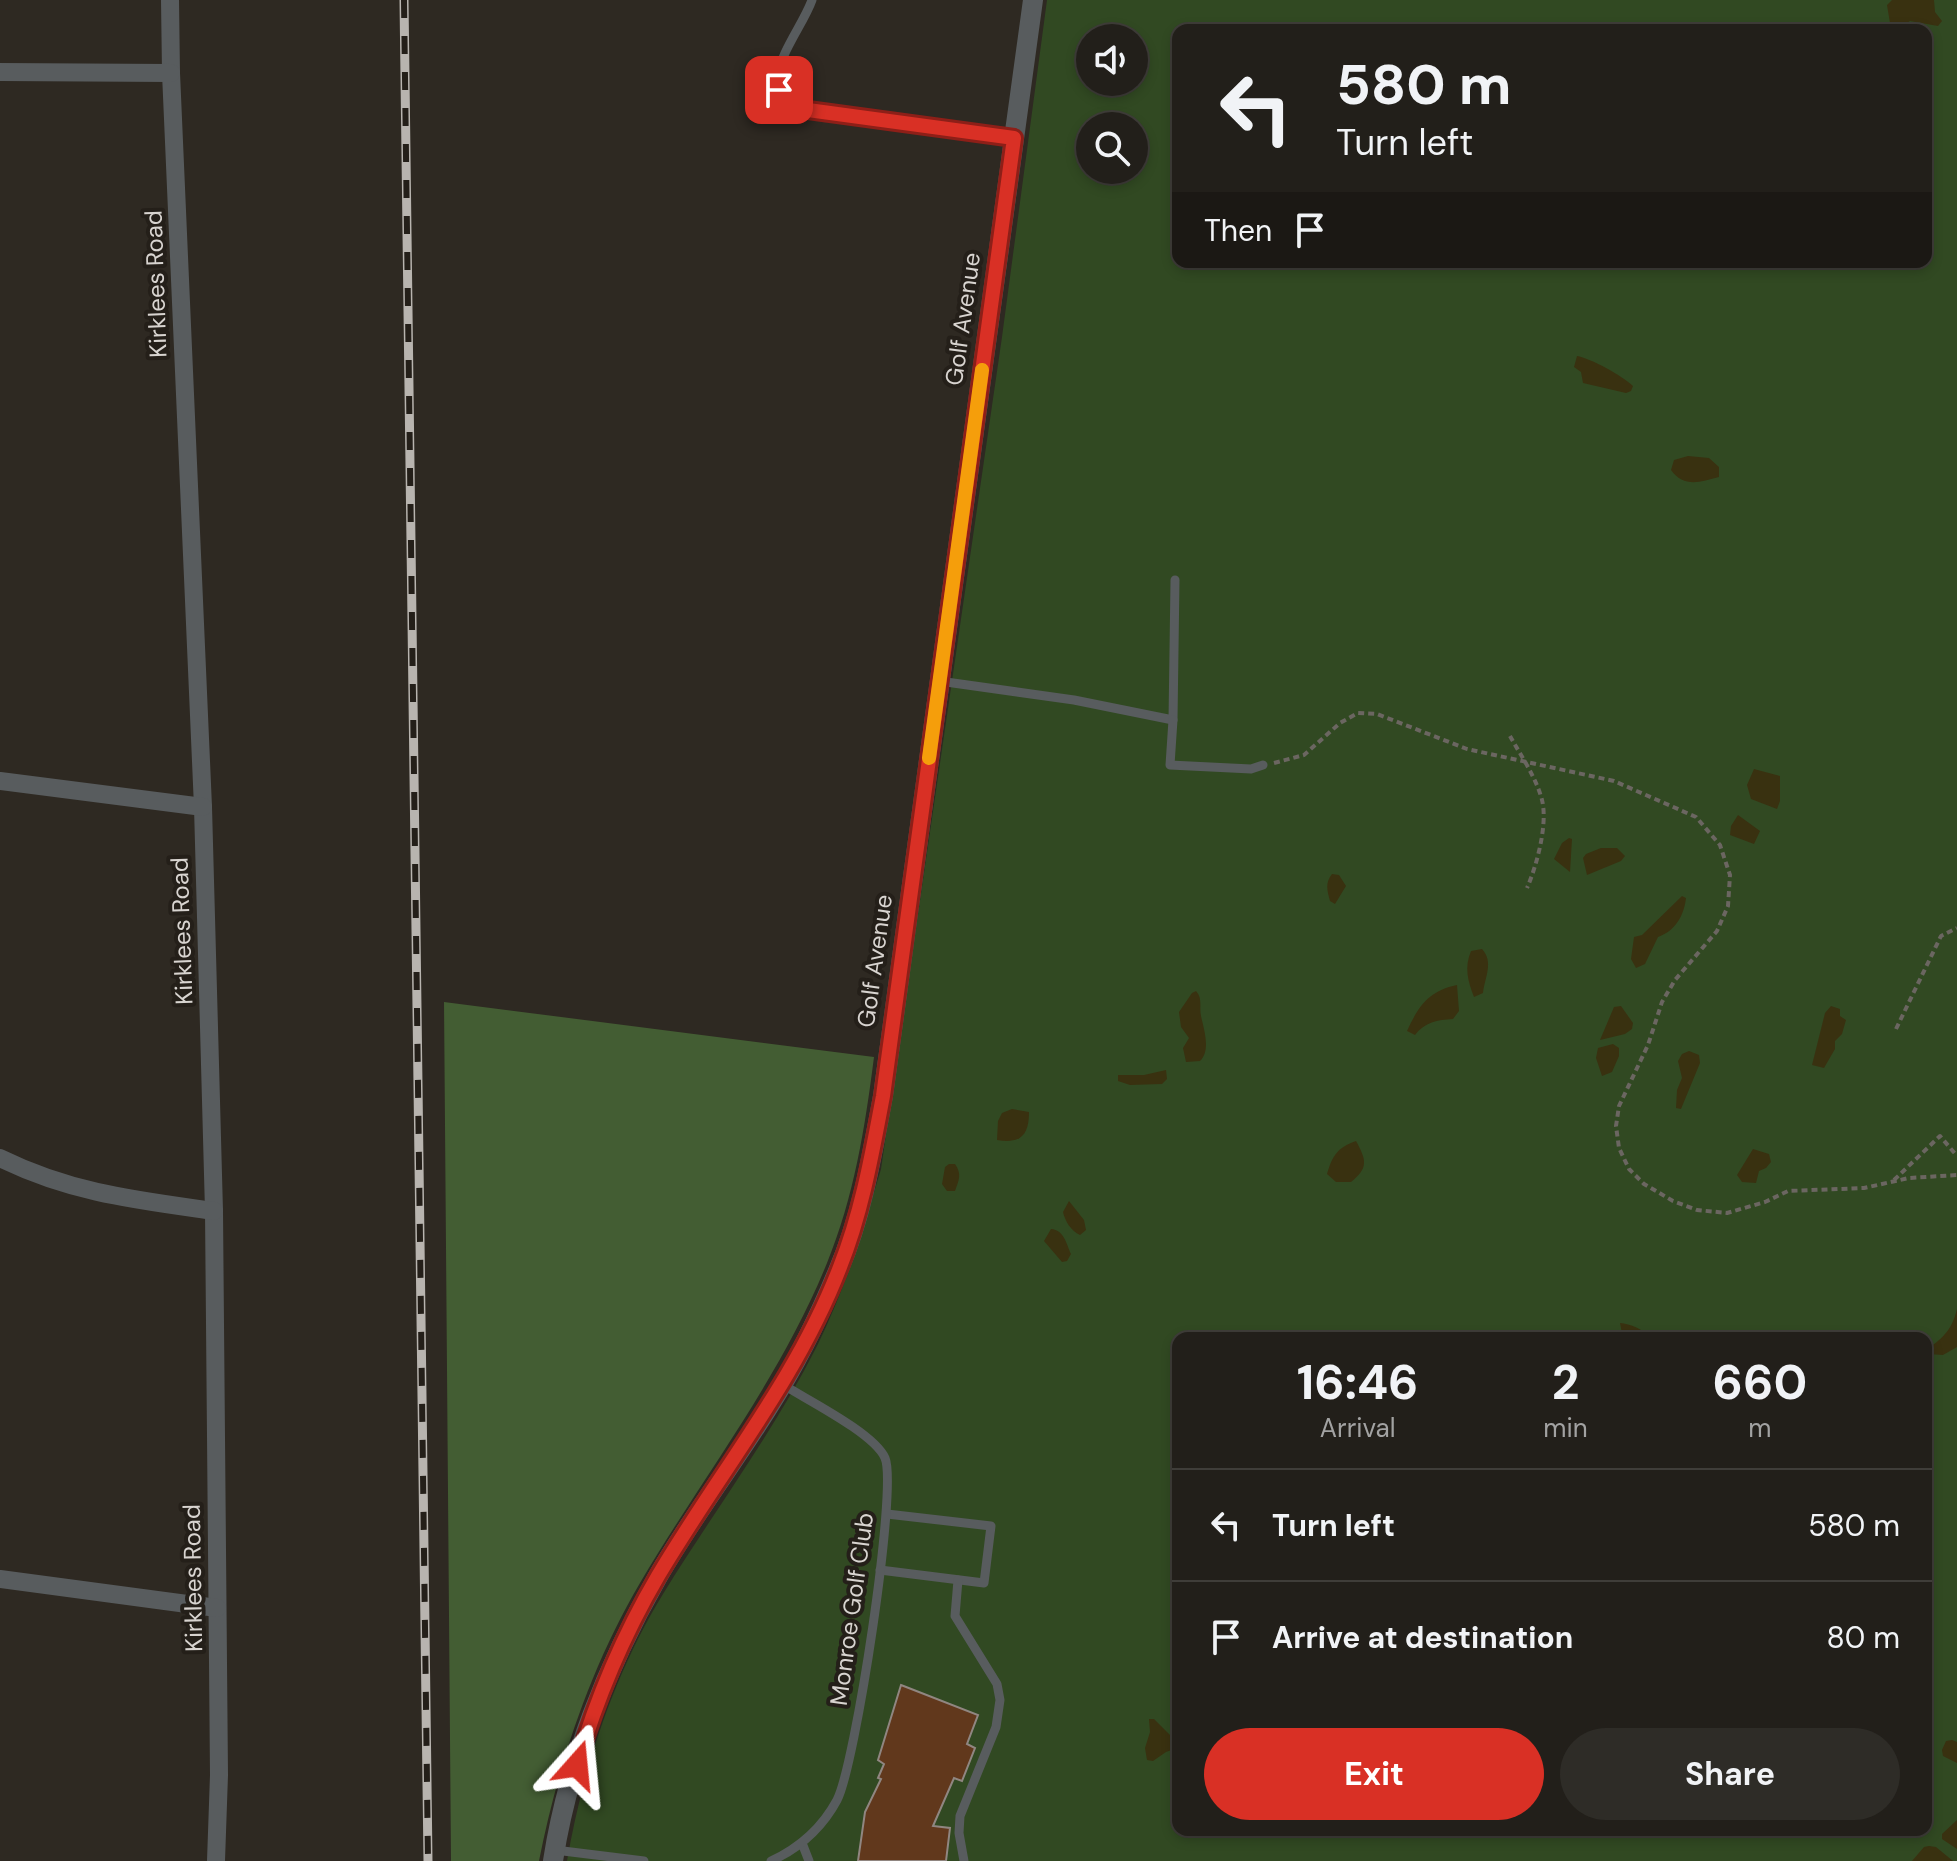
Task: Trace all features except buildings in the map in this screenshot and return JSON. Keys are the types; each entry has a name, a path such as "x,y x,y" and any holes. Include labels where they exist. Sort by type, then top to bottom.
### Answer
{"street":[{"name":"Kirklees Road","path":"170,0 203,807 214,1211 219,1775 216,1861"},
{"name":"Golf Avenue","path":"554,1855 586,1735 635,1618 658,1576 782,1384 840,1268 857,1219 883,1096 1033,0"},
{"path":"0,72 171,73"},
{"path":"0,781 203,807"},
{"path":"0,1158 64,1185 107,1195 214,1211"},
{"path":"0,1579 217,1608"}],"lane":[{"path":"812,0 776,78 785,100 808,110 1014,138"},
{"path":"1175,580 1170,765 1251,769 1263,765"},
{"path":"939,681 1074,700 1173,720"},
{"name":"Monroe Golf Club","path":"771,1861 802,1843 825,1821 839,1797 853,1740 887,1514 887,1460 872,1439 782,1384"},
{"path":"880,1570 984,1583 991,1526 887,1514"},
{"path":"958,1580 955,1616 997,1684 1000,1700 999,1718 960,1816 959,1833 964,1861"},
{"path":"802,1843 809,1861"},
{"path":"554,1855 644,1861"}],"path":[{"path":"1263,765 1304,755 1340,723 1358,713 1377,714 1467,749 1614,781 1696,817 1720,845 1730,875 1728,906 1717,931 1675,980 1662,1002 1648,1045 1619,1106 1616,1126 1619,1148 1629,1169 1644,1184 1673,1201 1697,1210 1727,1213 1765,1202 1788,1191 1864,1188 1941,1174 1957,1175"},
{"path":"1510,736 1543,804 1537,863 1527,888"},
{"path":"1896,1029 1941,936 1957,928"},
{"path":"1892,1181 1940,1136 1957,1156"}],"green space":[{"path":"1047,0 1957,0 1957,1861 567,1861 591,1757 630,1656 663,1594 800,1378 827,1325 881,1169 1002,337"},
{"path":"444,1002 874,1057 857,1162 827,1263 808,1306 764,1387 664,1543 622,1615 591,1683 566,1753 539,1861 451,1861"}],"sand":[{"path":"1892,0 1934,0 1935,12 1942,21 1938,26 1910,21 1905,24 1890,23 1887,5"},
{"path":"1577,356 1622,377 1633,386 1631,391 1626,393 1583,383 1581,372 1574,367"},
{"path":"1688,456 1709,458 1719,467 1719,477 1693,482 1676,476 1671,470 1674,460"},
{"path":"1754,769 1780,776 1777,809 1751,799 1747,785"},
{"path":"1738,815 1760,831 1754,844 1730,835 1731,826"},
{"path":"1572,839 1570,872 1554,859 1562,843"},
{"path":"1601,848 1617,848 1625,856 1621,861 1587,875 1583,858"},
{"path":"1332,874 1339,875 1346,886 1335,904 1330,901 1327,890"},
{"path":"1682,896 1686,898 1685,905 1678,922 1658,937 1645,964 1636,968 1631,959 1634,937 1642,935"},
{"path":"1482,949 1488,959 1488,970 1483,993 1474,997 1468,963 1471,951"},
{"path":"1457,985 1459,1011 1453,1019 1432,1022 1415,1035 1407,1031 1426,1000 1439,991"},
{"path":"1196,991 1206,1040 1205,1051 1200,1061 1186,1062 1183,1048 1189,1038 1181,1027 1179,1012"},
{"path":"1621,1006 1633,1023 1632,1029 1625,1034 1600,1040 1614,1007"},
{"path":"1831,1006 1840,1009 1840,1016 1846,1020 1824,1068 1812,1065 1825,1013"},
{"path":"1613,1044 1619,1048 1619,1056 1612,1072 1602,1076 1596,1058 1598,1048"},
{"path":"1689,1051 1699,1055 1700,1063 1681,1109 1676,1108 1677,1090 1682,1078 1678,1061 1682,1054"},
{"path":"1166,1070 1167,1079 1162,1084 1130,1085 1118,1081 1118,1075 1144,1075"},
{"path":"1012,1109 1029,1112 1025,1132 1012,1141 997,1140 998,1121 1002,1113"},
{"path":"1356,1141 1364,1159 1363,1168 1351,1182 1336,1182 1327,1174 1331,1162 1340,1149"},
{"path":"1753,1149 1769,1154 1771,1162 1759,1171 1756,1183 1742,1182 1737,1175"},
{"path":"955,1164 959,1171 955,1191 947,1191 942,1184 945,1167"},
{"path":"1069,1201 1084,1220 1086,1230 1080,1235 1071,1228 1063,1212"},
{"path":"1051,1229 1062,1234 1066,1242 1071,1254 1067,1261 1062,1262 1044,1241"},
{"path":"1957,1309 1957,1347 1943,1355 1932,1354 1932,1346 1944,1336"},
{"path":"1620,1323 1644,1332 1622,1332"},
{"path":"1149,1719 1154,1719 1172,1737 1172,1750 1153,1761 1147,1760 1145,1748 1150,1732"},
{"path":"1946,1741 1957,1742 1957,1763 1943,1756"},
{"path":"1957,1820 1957,1849 1942,1839 1942,1834"},
{"path":"1924,1847 1936,1847 1953,1861 1912,1861"}],"railway":[{"path":"404,0 428,1861"}],"slow traffic":[{"path":"929,758 982,370"}],"route":[{"path":"577,1765 586,1735 635,1618 658,1576 782,1384 821,1310 857,1219 883,1096 1014,138 808,110 785,100 779,90"}]}
